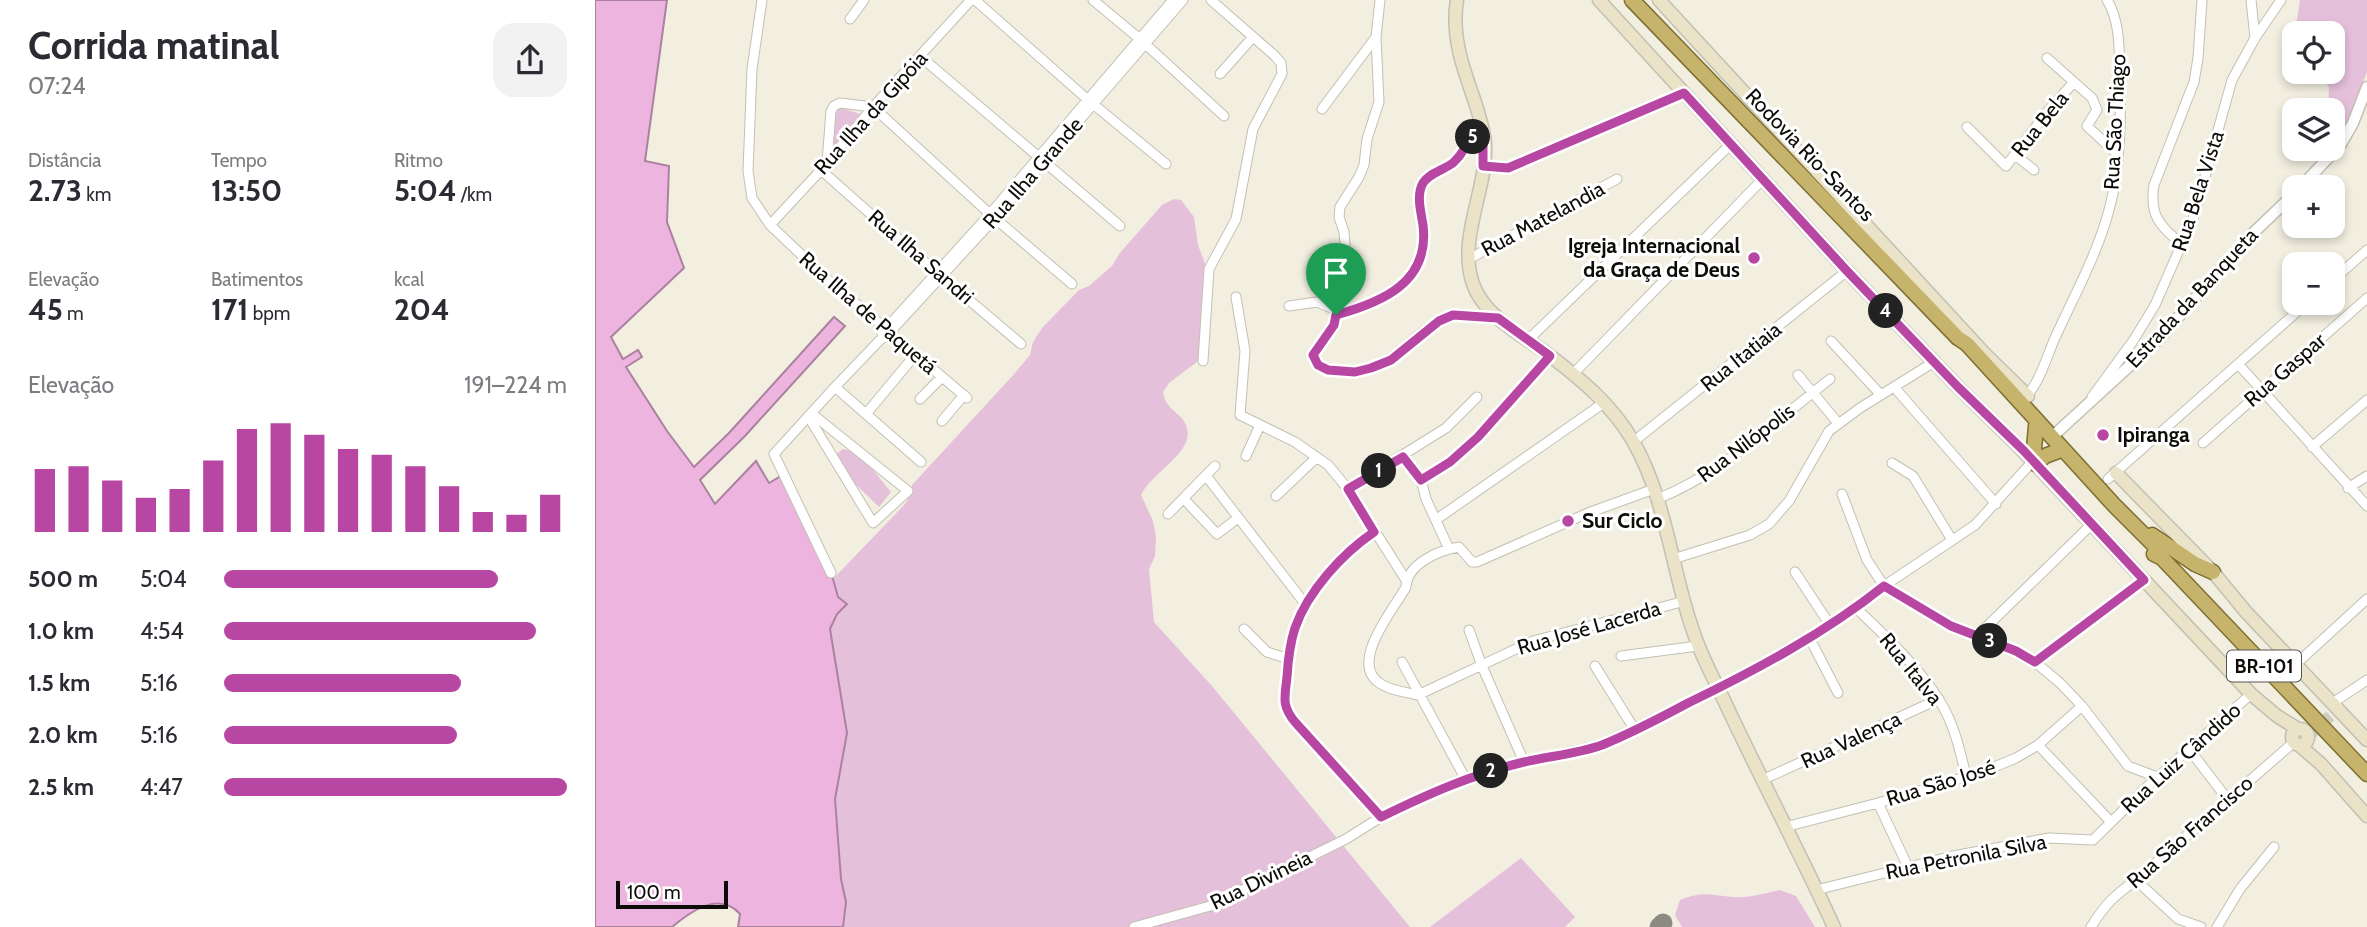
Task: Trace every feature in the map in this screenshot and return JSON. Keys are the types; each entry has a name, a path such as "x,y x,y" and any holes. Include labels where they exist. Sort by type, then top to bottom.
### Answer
{"highway":[{"name":"Rodovia Rio-Santos","path":"1632,0 1958,338 2024,398 2058,451 2142,542 2162,558 2367,774"},
{"name":"Rodovia Rio-Santos","path":"1958,338 1963,348 2039,425 2056,433 2106,481 2114,505 2158,549 2162,558"},
{"path":"2039,425 2032,455 2045,456 2058,451"},
{"path":"2127,519 2195,564 2213,572"}],"main road":[{"path":"1458,0 1454,19 1455,40 1483,133 1483,166 1469,258 1470,274 1477,294 1498,318 1573,374 1605,402 1633,442 1655,494 1699,646 1834,927"},
{"path":"1599,0 1847,271 1934,362 2032,455 2092,524 2251,694 2277,716 2367,816"},
{"path":"1658,0 2024,398"},
{"path":"2106,481 2213,572 2246,612 2334,702 2367,740"}],"street":[{"name":"Rua Ilha de Paquetá","path":"762,0 752,69 748,171 752,198 770,225 824,277 965,396 942,421"},
{"path":"850,19 865,0"},
{"name":"Rua Ilha da Gipóia","path":"770,225 873,107 973,0"},
{"path":"973,0 1166,164"},
{"path":"1093,0 1144,42 1224,116"},
{"name":"Rua Ilha Grande","path":"1144,42 1173,0"},
{"name":"Rua Ilha Grande","path":"831,573 774,454 993,216 1090,101 1183,0"},
{"path":"1203,361 1209,269 1236,219 1253,129 1282,74 1281,63 1275,56 1211,0"},
{"path":"1380,0 1376,37 1379,102 1367,139 1364,165 1340,207 1339,217 1345,232 1345,245 1334,325 1315,350 1314,358 1318,365 1328,370 1355,372 1391,360 1439,321 1453,315 1498,318"},
{"name":"Rua São Thiago","path":"2024,398 2041,372 2097,246 2113,190 2120,97 2119,57 2117,25 2107,0"},
{"path":"2182,244 2164,229 2156,216 2152,200 2154,185 2194,82 2202,0"},
{"path":"2252,0 2255,38"},
{"name":"Rua Bela Vista","path":"2086,405 2133,341 2155,305 2194,216 2232,80 2255,38 2281,0"},
{"path":"1220,74 1253,37"},
{"path":"1322,109 1376,37"},
{"path":"921,57 1120,226"},
{"path":"2047,58 2092,98 2097,110 2087,126 2117,154"},
{"name":"Rua Bela","path":"1967,127 2006,166 2047,112 2074,82"},
{"path":"2312,175 2341,144 2353,123 2367,87"},
{"path":"1483,166 1508,168 1684,93"},
{"path":"824,166 831,111 834,106 840,103 873,107 1072,284"},
{"path":"1289,306 1317,302 1336,313 1375,303 1401,286 1422,257 1425,244 1420,202 1424,182 1457,159 1469,140 1483,133"},
{"path":"1528,340 1731,144"},
{"path":"2015,155 2034,170"},
{"name":"Rua Ilha Sandri","path":"824,166 938,274 1021,344"},
{"name":"Rua Matelandia","path":"1469,258 1617,179"},
{"path":"1573,374 1763,179"},
{"name":"Estrada da Banqueta","path":"2056,433 2160,338 2251,234 2282,205"},
{"path":"2345,269 2367,250"},
{"name":"Rua Itatiaia","path":"1633,442 1847,271"},
{"path":"1236,298 1245,351 1239,410 1245,418 1295,442 1338,475 1406,580 1406,587 1371,645 1369,659 1371,673 1379,684 1418,695"},
{"name":"Rua Gaspar","path":"2203,443 2367,298"},
{"path":"2106,481 2293,315"},
{"path":"1831,341 1881,395"},
{"path":"866,414 915,355"},
{"path":"1421,480 1450,462 1478,437 1550,356"},
{"path":"1674,559 1750,535 1769,524 1789,501 1822,440 1838,424 1934,362"},
{"path":"2238,364 2367,506"},
{"path":"1798,375 1838,424"},
{"path":"921,399 941,377"},
{"name":"Rua Nilópolis","path":"1450,548 1459,547 1472,562 1476,562 1588,513 1655,494 1675,492 1716,469 1830,380"},
{"path":"835,387 921,462"},
{"path":"1894,387 1996,504"},
{"path":"1348,489 1446,428 1477,397"},
{"path":"2312,447 2367,400"},
{"path":"1437,519 1605,402"},
{"path":"810,415 908,491 873,523 810,415"},
{"path":"1246,456 1260,425"},
{"name":"Rua Divineia","path":"1134,927 1210,906 1346,839 1381,817 1465,778 1600,746 1719,688 1830,625 1975,524 1996,504 2032,455"},
{"path":"1276,496 1317,457"},
{"path":"1403,457 1421,480 1426,499 1450,548 1425,561 1414,569 1406,580"},
{"path":"1892,463 1913,476 1952,540"},
{"path":"1168,514 1215,466"},
{"path":"2348,488 2367,476"},
{"path":"1206,477 1306,605"},
{"path":"1842,494 1867,560 1884,586 1951,626 2016,651 2035,662 2060,682 2082,706 2128,766 2157,777"},
{"path":"1184,499 1217,534 1238,518"},
{"path":"1977,636 2092,524"},
{"path":"1374,532 1348,554 1306,605 1296,628 1289,659 1284,704 1289,716 1381,817"},
{"path":"1795,572 1830,625"},
{"path":"2035,662 2144,580"},
{"path":"2296,664 2367,599"},
{"name":"Rua José Lacerda","path":"1418,695 1533,641 1685,601"},
{"name":"Rua Italva","path":"1856,608 1892,642 1939,699 1957,740 1966,776"},
{"path":"1244,629 1267,652 1289,659"},
{"path":"1469,630 1524,762"},
{"path":"1809,637 1838,693"},
{"path":"1621,656 1699,646"},
{"path":"1402,662 1465,778"},
{"path":"1595,666 1635,730"},
{"path":"2334,702 2367,680"},
{"name":"Rua Luiz Cândido","path":"2111,822 2157,777 2251,694"},
{"name":"Rua Valença","path":"1762,780 1939,699"},
{"name":"Rua São José","path":"1784,827 1878,803 2016,758 2038,745 2082,706"},
{"name":"Rua São Francisco","path":"2091,927 2104,905 2298,739"},
{"path":"2038,745 2111,822"},
{"path":"2189,749 2228,800"},
{"path":"1878,803 1908,867"},
{"name":"Rua Petronila Silva","path":"1816,890 1953,856 2049,838 2093,840 2111,822"},
{"path":"2217,927 2240,889 2274,847"},
{"path":"2136,880 2178,919 2201,927"}],"shaded area":[{"path":"595,0 667,0 645,161 669,166 667,222 684,268 611,337 623,359 638,350 642,357 626,367 694,467 729,433 834,317 845,326 745,436 700,480 715,504 756,461 769,483 781,476 833,579 838,597 847,604 837,614 830,629 847,733 835,799 841,879 846,902 843,927 738,927 740,914 732,907 714,904 696,910 672,927 595,927"},
{"path":"2300,0 2367,0 2367,72 2346,126 2345,98 2329,98 2327,84 2345,84 2345,21 2297,21"},
{"path":"836,106 860,114 831,152"},
{"path":"1174,199 1181,200 1194,217 1198,245 1206,266 1201,359 1169,383 1163,392 1167,404 1185,423 1187,437 1178,454 1141,495 1153,521 1156,536 1155,556 1149,569 1154,622 1212,686 1410,927 843,927 846,902 841,879 835,799 847,733 830,629 837,605 833,579 905,504 912,493 912,485 1030,355 1033,342 1042,328 1079,290 1089,286 1112,266 1119,254 1162,205"},
{"path":"843,449 864,460 891,492 879,507 843,472 836,454"},
{"path":"1521,858 1575,917 1565,927 1430,927"},
{"path":"1780,890 1796,896 1815,927 1682,927 1675,915 1680,900 1696,895 1741,897"}],"taxiway":[{"path":"1659,927 1663,923"}],"tunnel":[{"path":"2308,736 2339,708"}],"place":[{"name":"Igreja Internacional da Graça de Deus","path":"1754,258"},
{"name":"Ipiranga","path":"2103,435"},
{"name":"Sur Ciclo","path":"1568,521"}],"route":[{"path":"1684,93 1847,271 1958,387 2024,451 2144,580 2035,662 2016,651 1951,626 1884,586 1856,608 1719,688 1600,746 1465,778 1381,817 1289,716 1284,704 1296,628 1306,605 1325,579 1361,540 1374,532 1348,489 1403,457 1421,480 1450,462 1478,437 1550,356 1498,318 1453,315 1439,321 1391,360 1355,372 1328,370 1318,365 1313,355 1330,333 1336,315 1383,300 1401,286 1414,270 1422,257 1425,244 1420,202 1424,182 1457,159 1469,140 1475,136 1483,133 1483,166 1508,168 1684,93"}]}
